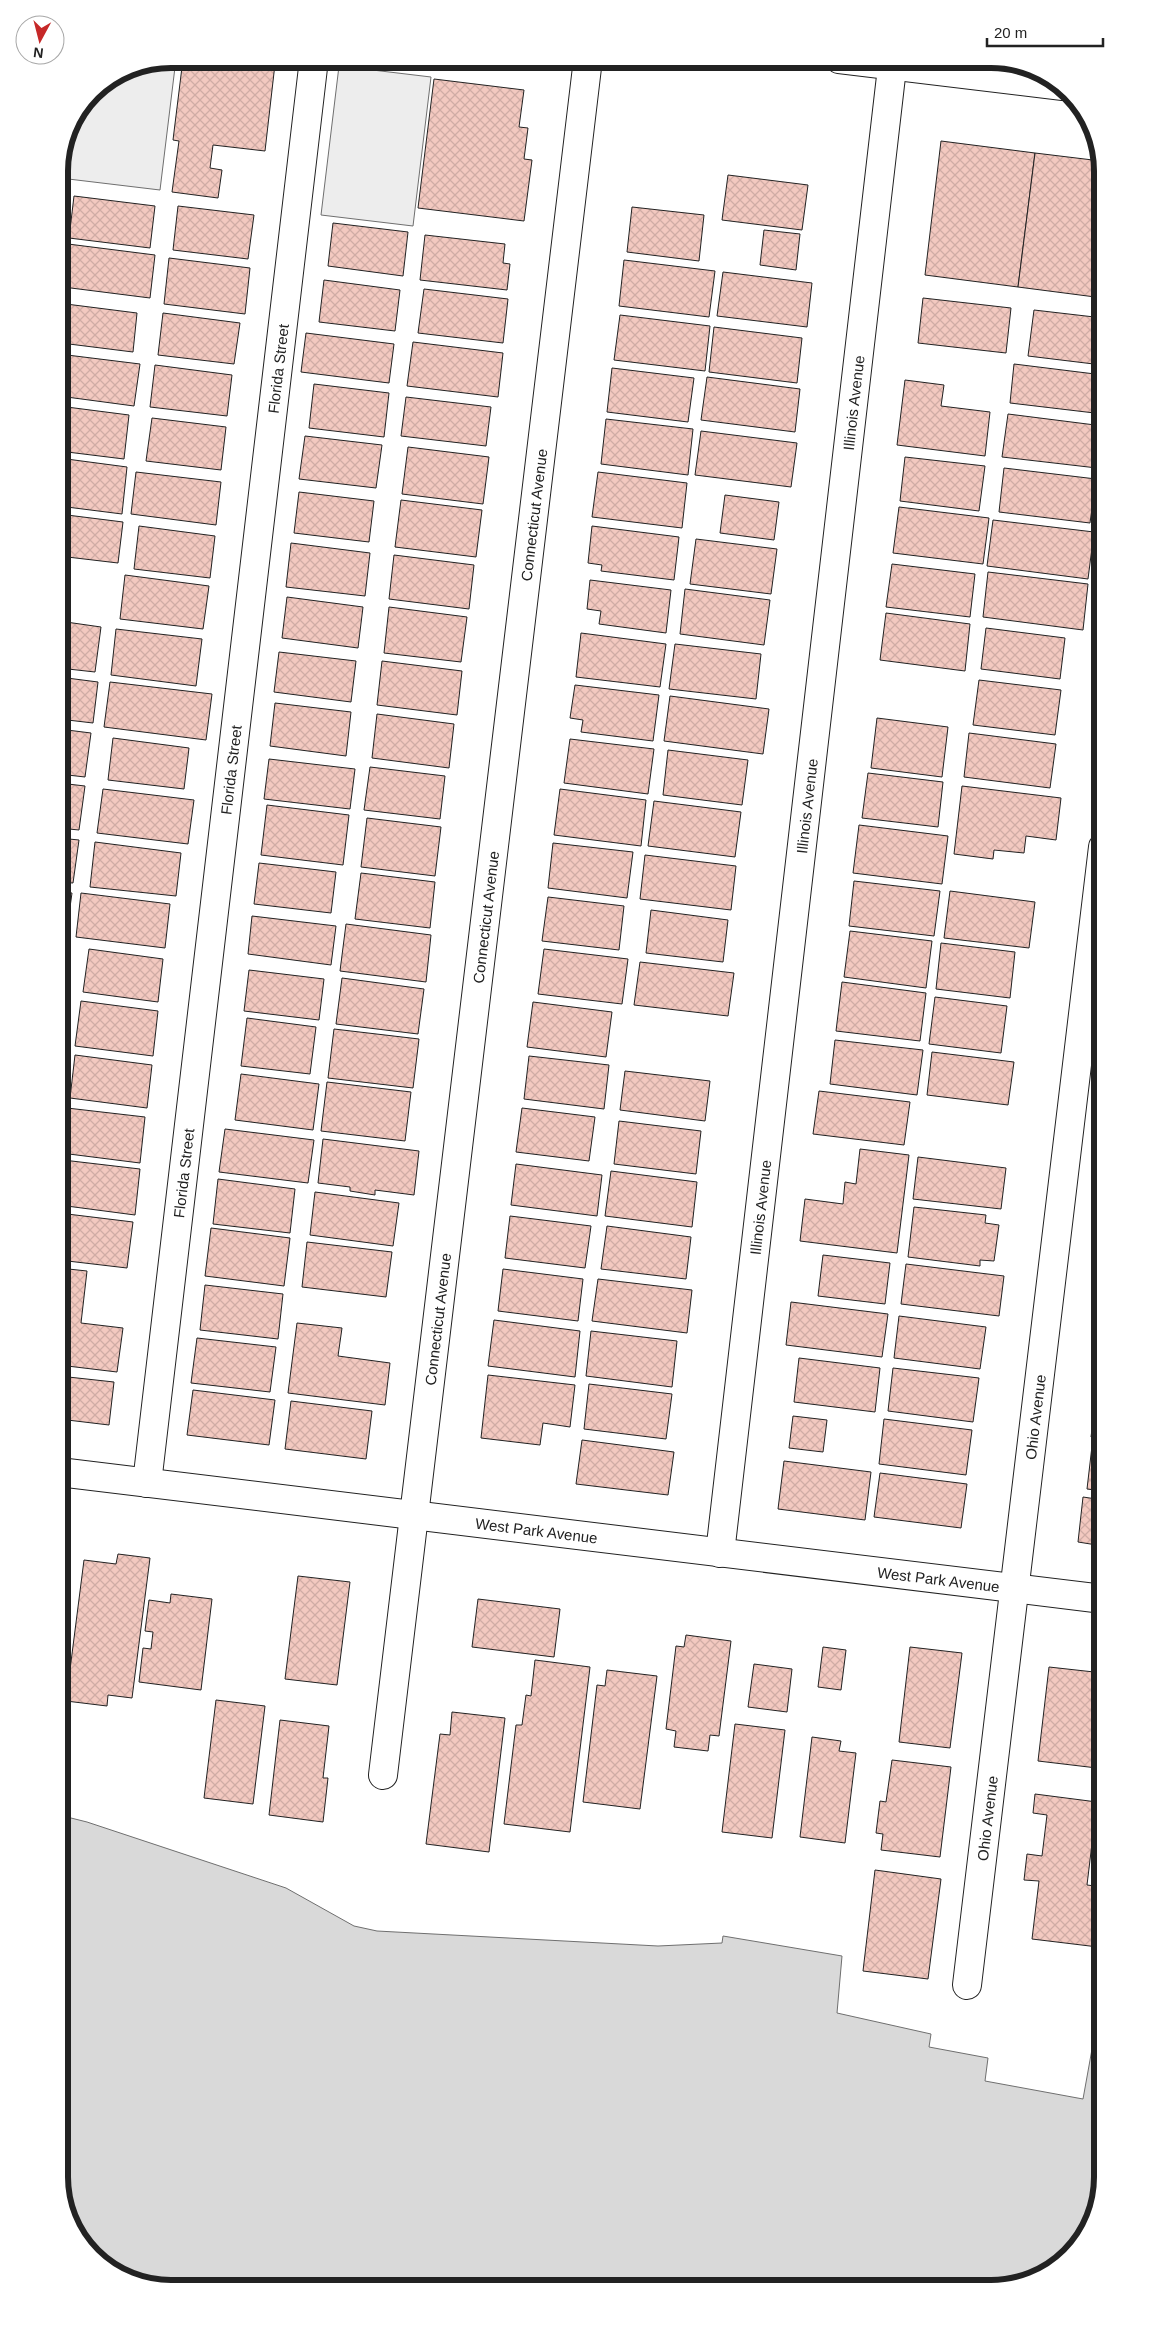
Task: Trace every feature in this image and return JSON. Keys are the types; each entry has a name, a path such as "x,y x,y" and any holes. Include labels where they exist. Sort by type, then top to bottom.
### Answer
{"main road":[{"name":"Florida Street","path":"147,1483 313,68"},
{"name":"Connecticut Avenue","path":"383,1775 587,68"},
{"name":"Illinois Avenue","path":"720,1553 891,68"},
{"path":"935,68 1047,84"},
{"name":"Ohio Avenue","path":"968,1985 1094,923"},
{"name":"West Park Avenue","path":"68,1473 1094,1598"}],"shaded area":[{"path":"175,68 160,190 68,179 69,150 81,119 102,93 131,75 150,69"},
{"path":"339,68 356,68 431,77 413,226 321,215"},
{"path":"68,1817 286,1888 354,1926 377,1931 658,1946 722,1943 723,1936 842,1956 837,2013 931,2034 929,2047 988,2058 985,2081 1083,2099 1094,2038 1094,2191 1089,2211 1077,2235 1054,2259 1031,2273 1012,2279 150,2279 125,2270 113,2263 98,2250 81,2229 69,2198"}],"building":[{"path":"182,68 275,68 265,151 213,145 210,168 222,170 218,198 172,192 179,141 173,140"},
{"path":"434,79 524,90 519,127 528,128 524,159 532,160 524,221 418,208"},
{"path":"941,141 1035,153 1018,287 925,275"},
{"path":"1035,153 1094,160 1094,297 1018,287"},
{"path":"728,175 808,185 802,230 722,220"},
{"path":"74,196 155,206 150,248 69,238"},
{"path":"178,206 254,215 248,259 173,250"},
{"path":"632,207 704,215 699,261 627,252"},
{"path":"333,223 408,232 403,276 328,266"},
{"path":"764,230 800,234 796,270 760,265"},
{"path":"425,235 505,244 503,263 510,264 507,290 420,280"},
{"path":"68,244 155,255 150,298 68,288"},
{"path":"169,258 250,268 245,314 164,304"},
{"path":"624,260 715,271 709,317 619,306"},
{"path":"723,272 812,283 807,327 717,316"},
{"path":"324,280 400,290 395,331 319,322"},
{"path":"424,289 508,299 503,343 418,333"},
{"path":"923,298 1011,308 1006,353 918,343"},
{"path":"68,304 137,313 133,352 68,344"},
{"path":"1034,310 1094,317 1094,364 1028,356"},
{"path":"163,313 240,323 234,364 158,355"},
{"path":"620,315 710,326 705,371 614,360"},
{"path":"714,327 802,338 797,383 709,372"},
{"path":"306,333 394,344 389,383 301,372"},
{"path":"413,342 503,353 498,397 407,386"},
{"path":"68,355 140,364 134,406 68,397"},
{"path":"1014,364 1094,374 1094,413 1010,403"},
{"path":"155,365 232,375 227,416 150,407"},
{"path":"612,368 694,378 688,422 607,412"},
{"path":"707,377 800,389 795,432 701,420"},
{"path":"905,380 944,385 941,406 990,412 985,456 897,445"},
{"path":"314,384 389,393 384,437 309,428"},
{"path":"406,397 491,407 486,446 401,436"},
{"path":"68,407 129,415 124,459 68,452"},
{"path":"1008,414 1094,425 1094,468 1002,457"},
{"path":"152,418 226,427 221,470 146,461"},
{"path":"606,419 693,429 688,475 601,464"},
{"path":"701,431 797,443 791,487 695,475"},
{"path":"305,436 382,445 376,488 299,479"},
{"path":"408,447 489,457 483,504 402,494"},
{"path":"905,457 985,466 979,511 900,501"},
{"path":"68,459 127,467 122,514 68,507"},
{"path":"1004,468 1094,479 1090,523 999,512"},
{"path":"136,472 221,482 216,525 131,514"},
{"path":"598,472 687,483 682,528 592,517"},
{"path":"299,492 374,501 369,542 294,533"},
{"path":"725,495 779,502 774,540 720,533"},
{"path":"401,500 482,510 476,557 395,547"},
{"path":"899,507 989,518 983,564 893,553"},
{"path":"68,515 123,522 118,563 68,557"},
{"path":"993,520 1094,532 1088,579 987,566"},
{"path":"139,526 215,536 210,578 134,569"},
{"path":"592,526 679,537 674,580 601,571 602,565 588,563"},
{"path":"696,539 777,549 771,594 690,584"},
{"path":"291,543 370,553 365,596 286,587"},
{"path":"394,555 474,565 469,609 389,599"},
{"path":"892,564 975,574 970,617 886,607"},
{"path":"988,572 1088,584 1083,630 983,617"},
{"path":"125,575 209,586 203,629 120,619"},
{"path":"590,580 671,590 666,633 599,624 601,611 587,609"},
{"path":"685,589 770,600 764,645 680,634"},
{"path":"287,597 363,607 358,648 282,638"},
{"path":"389,607 467,617 461,662 384,653"},
{"path":"886,613 970,624 965,671 880,660"},
{"path":"68,622 101,627 95,672 68,669"},
{"path":"986,628 1065,638 1060,679 981,669"},
{"path":"116,629 202,639 196,686 111,675"},
{"path":"581,633 666,644 660,687 576,677"},
{"path":"675,644 761,654 756,699 669,689"},
{"path":"279,652 356,661 351,702 274,692"},
{"path":"382,661 462,671 457,715 377,705"},
{"path":"68,678 98,682 93,723 68,720"},
{"path":"979,680 1061,690 1055,735 973,725"},
{"path":"110,682 212,694 206,740 104,727"},
{"path":"575,685 659,695 653,741 581,732 583,720 570,718"},
{"path":"670,696 769,709 763,754 664,741"},
{"path":"275,703 351,712 346,756 270,746"},
{"path":"377,714 454,724 449,768 372,758"},
{"path":"877,718 948,727 942,777 871,768"},
{"path":"68,730 91,733 85,777 68,775"},
{"path":"969,733 1056,744 1050,788 964,777"},
{"path":"113,738 189,748 184,789 108,780"},
{"path":"570,739 654,749 648,794 564,783"},
{"path":"668,750 748,760 742,805 663,795"},
{"path":"269,759 355,769 350,809 264,799"},
{"path":"370,767 445,776 440,819 364,810"},
{"path":"868,773 943,782 938,827 862,818"},
{"path":"68,784 85,786 79,830 68,829"},
{"path":"962,786 1061,798 1056,840 1026,836 1024,853 994,850 993,859 954,854"},
{"path":"103,789 194,800 188,844 97,833"},
{"path":"560,789 646,800 641,846 554,835"},
{"path":"654,801 741,812 735,857 648,846"},
{"path":"267,805 349,815 343,865 261,855"},
{"path":"367,818 441,827 435,876 361,867"},
{"path":"859,825 948,836 942,884 853,873"},
{"path":"68,839 79,840 73,883 68,883"},
{"path":"95,842 181,853 176,896 90,887"},
{"path":"553,843 633,852 627,898 548,888"},
{"path":"645,855 736,866 731,910 640,899"},
{"path":"259,863 336,872 331,913 254,904"},
{"path":"361,873 435,882 430,928 355,919"},
{"path":"854,881 940,891 934,936 849,926"},
{"path":"950,891 1035,902 1029,948 944,938"},
{"path":"68,893 72,893 68,922"},
{"path":"81,893 170,904 165,948 76,937"},
{"path":"548,897 624,906 619,950 542,941"},
{"path":"651,910 728,920 723,962 646,953"},
{"path":"252,916 336,926 331,965 248,954"},
{"path":"346,924 431,935 426,982 340,971"},
{"path":"850,931 932,941 926,988 844,977"},
{"path":"941,943 1015,952 1010,998 936,989"},
{"path":"89,949 163,959 158,1002 83,992"},
{"path":"544,949 628,959 622,1004 538,994"},
{"path":"640,962 734,973 728,1016 634,1005"},
{"path":"249,970 324,979 319,1020 244,1011"},
{"path":"342,978 424,989 418,1034 336,1024"},
{"path":"842,982 926,993 920,1041 836,1031"},
{"path":"935,997 1007,1006 1001,1053 929,1044"},
{"path":"81,1001 158,1011 153,1056 75,1046"},
{"path":"533,1002 612,1012 606,1057 527,1047"},
{"path":"247,1018 316,1027 310,1074 241,1066"},
{"path":"334,1029 419,1039 413,1088 328,1078"},
{"path":"835,1040 923,1050 917,1095 830,1084"},
{"path":"932,1052 1014,1062 1008,1105 927,1095"},
{"path":"75,1055 152,1065 147,1108 70,1098"},
{"path":"529,1056 609,1065 604,1109 524,1099"},
{"path":"625,1071 710,1081 705,1121 620,1110"},
{"path":"241,1074 319,1084 313,1130 235,1120"},
{"path":"327,1082 411,1092 405,1141 321,1131"},
{"path":"819,1091 910,1102 904,1145 813,1134"},
{"path":"68,1108 145,1117 140,1163 68,1154"},
{"path":"522,1108 595,1117 589,1161 516,1152"},
{"path":"619,1121 701,1131 696,1174 614,1164"},
{"path":"225,1129 314,1140 308,1183 219,1172"},
{"path":"323,1139 419,1151 414,1195 375,1190 375,1195 350,1191 350,1187 318,1183"},
{"path":"860,1149 909,1155 897,1253 800,1241 805,1199 843,1204 845,1182 856,1184"},
{"path":"918,1157 1006,1168 1001,1209 913,1199"},
{"path":"68,1161 140,1169 135,1215 68,1206"},
{"path":"516,1164 602,1175 597,1216 511,1205"},
{"path":"611,1171 697,1182 692,1227 605,1216"},
{"path":"218,1179 295,1189 290,1233 213,1224"},
{"path":"315,1192 399,1203 393,1246 310,1235"},
{"path":"914,1207 986,1215 985,1223 999,1225 994,1261 980,1260 980,1266 908,1257"},
{"path":"68,1214 133,1222 127,1268 68,1261"},
{"path":"510,1216 591,1226 585,1268 505,1258"},
{"path":"607,1226 691,1237 686,1279 601,1269"},
{"path":"211,1228 290,1238 284,1286 205,1276"},
{"path":"307,1242 392,1252 386,1297 302,1287"},
{"path":"823,1255 890,1263 885,1304 818,1296"},
{"path":"906,1264 1004,1276 999,1316 901,1304"},
{"path":"68,1269 87,1271 81,1323 123,1328 117,1372 68,1366"},
{"path":"503,1269 583,1279 578,1321 498,1311"},
{"path":"598,1279 692,1290 687,1333 592,1321"},
{"path":"205,1285 283,1294 278,1339 200,1330"},
{"path":"791,1302 888,1314 882,1357 786,1345"},
{"path":"899,1316 986,1327 980,1369 894,1358"},
{"path":"494,1320 580,1331 575,1377 488,1366"},
{"path":"297,1323 342,1328 338,1356 390,1363 385,1405 288,1393"},
{"path":"591,1331 677,1341 672,1387 586,1376"},
{"path":"197,1338 276,1347 270,1392 191,1383"},
{"path":"799,1358 880,1368 875,1412 794,1402"},
{"path":"893,1368 979,1378 973,1422 888,1411"},
{"path":"488,1375 575,1385 570,1427 543,1423 540,1445 481,1438"},
{"path":"68,1377 114,1382 109,1425 68,1420"},
{"path":"589,1384 672,1394 666,1439 584,1429"},
{"path":"193,1390 275,1400 269,1445 187,1435"},
{"path":"291,1401 372,1411 366,1459 285,1449"},
{"path":"1094,1414 1094,1438 1091,1437"},
{"path":"793,1416 827,1420 823,1452 789,1448"},
{"path":"884,1419 972,1430 966,1475 879,1464"},
{"path":"582,1440 674,1452 668,1495 576,1484"},
{"path":"1092,1446 1094,1446 1094,1490 1087,1489"},
{"path":"784,1461 871,1472 865,1520 778,1509"},
{"path":"880,1473 967,1484 961,1528 874,1517"},
{"path":"1083,1497 1094,1499 1094,1545 1078,1542"},
{"path":"118,1554 150,1558 132,1698 108,1695 107,1706 68,1701 68,1685 84,1560 116,1564"},
{"path":"298,1576 350,1582 337,1685 285,1679"},
{"path":"171,1594 212,1599 201,1690 139,1682 143,1648 151,1649 153,1632 145,1631 149,1600 170,1603"},
{"path":"478,1599 560,1609 554,1657 472,1647"},
{"path":"686,1635 731,1641 719,1736 710,1735 708,1751 674,1747 676,1731 666,1729 676,1646 684,1647"},
{"path":"823,1647 846,1650 841,1690 818,1687"},
{"path":"910,1647 962,1653 950,1748 899,1742"},
{"path":"535,1660 590,1667 570,1832 504,1824 516,1725 522,1725 526,1695 531,1696"},
{"path":"754,1664 792,1669 787,1712 748,1707"},
{"path":"1049,1667 1094,1672 1094,1768 1038,1761"},
{"path":"607,1670 657,1676 640,1809 583,1802 597,1685 605,1686"},
{"path":"216,1700 265,1706 253,1804 204,1798"},
{"path":"452,1712 505,1718 489,1852 426,1844 440,1734 450,1735"},
{"path":"280,1720 329,1726 323,1778 328,1778 323,1822 269,1815"},
{"path":"735,1724 785,1730 772,1838 722,1832"},
{"path":"812,1737 841,1741 839,1751 856,1753 845,1843 800,1837"},
{"path":"892,1760 951,1767 940,1857 881,1850 883,1834 876,1833 880,1801 886,1802"},
{"path":"1035,1794 1094,1802 1094,1827 1087,1885 1094,1886 1094,1947 1032,1939 1039,1881 1024,1880 1027,1854 1042,1856 1047,1815 1033,1813"},
{"path":"875,1870 941,1879 928,1979 863,1971"}]}
